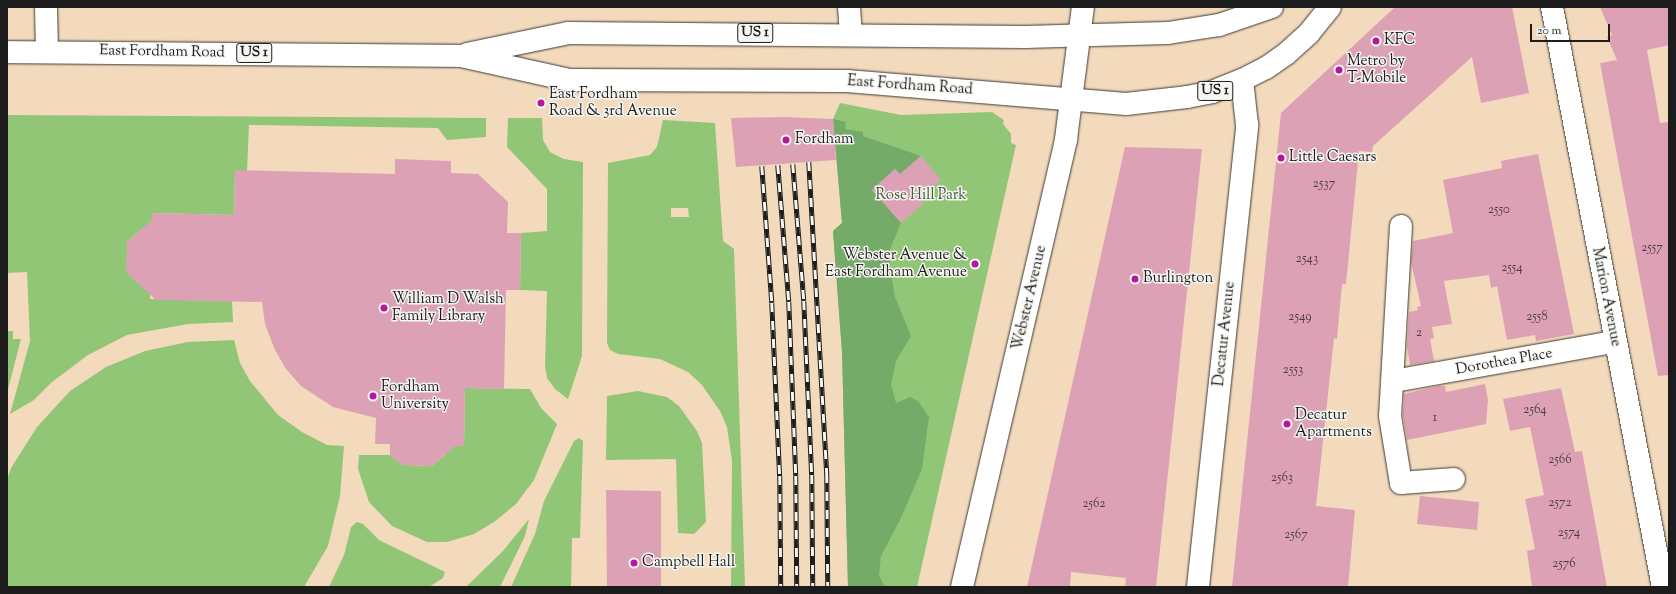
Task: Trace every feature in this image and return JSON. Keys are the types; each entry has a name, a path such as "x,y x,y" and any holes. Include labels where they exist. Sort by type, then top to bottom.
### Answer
{"main road":[{"path":"46,7 47,52"},
{"path":"849,7 851,33"},
{"name":"Webster Avenue","path":"962,587 1063,154 1072,100 1083,7"},
{"name":"East Fordham Road","path":"461,56 568,33 851,33 1080,36 1196,30 1242,18 1272,7"},
{"name":"East Fordham Road","path":"7,52 461,56 569,80 846,81 1126,104 1162,101 1212,92 1242,80 1266,68 1286,54 1309,33 1330,7"},
{"name":"Marion Avenue","path":"1552,7 1614,342 1663,587"},
{"name":"Decatur Avenue","path":"1198,587 1247,125 1242,80"},
{"path":"1401,226 1394,381 1390,416 1401,483 1454,479"},
{"name":"Dorothea Place","path":"1394,381 1614,342"}],"green space":[{"name":"Rose Hill Park","path":"840,103 901,115 992,112 1004,120 1003,124 1011,134 1011,143 1016,145 917,587 848,587 842,352 833,231 842,223 833,119"},
{"path":"7,115 486,118 486,137 447,140 438,128 249,125 247,171 235,171 234,215 152,213 152,228 143,228 127,242 150,285 150,299 232,301 233,322 188,324 127,335 88,355 52,382 34,400 10,414 30,341 27,272 7,273"},
{"path":"508,118 542,118 543,140 550,152 564,159 583,162 582,356 568,399 555,389 547,378 545,366 547,291 520,290 521,233 547,231 547,189 507,147"},
{"path":"833,119 846,122 845,129 863,132 863,136 921,156 900,174 895,169 872,190 901,223 889,252 890,267 895,297 911,336 896,361 891,384 896,403 910,397 918,401 929,417 922,469 900,520 881,556 879,575 885,587 848,587 842,352 833,231 842,223"},
{"path":"663,120 715,123 723,241 734,249 745,587 731,587 732,461 727,427 720,411 702,385 688,372 660,359 618,354 610,350 607,343 608,163 650,155 657,147","holes":["671,208 688,208 689,217 671,217"]},
{"path":"7,331 13,331 13,339 21,339 7,393"},
{"path":"234,340 240,363 250,381 278,415 302,432 327,445 344,446 340,496 328,546 304,587 7,587 7,480 11,468 37,427 70,391 106,367 145,351 188,342"},
{"path":"465,388 530,389 541,408 557,424 534,480 516,504 494,522 474,534 447,542 427,542 392,526 369,502 358,469 359,455 390,455 403,465 432,466 447,453 448,446 464,446"},
{"path":"638,391 667,397 679,406 697,431 702,443 706,522 694,534 678,533 676,459 606,460 607,396"},
{"path":"579,438 583,441 580,538 572,538 571,587 511,587 535,534 544,501 574,441"},
{"path":"529,519 525,536 500,587 466,587 503,551"},
{"path":"357,522 363,524 379,540 445,572 443,578 429,587 329,587 344,555 351,527"}],"building":[{"path":"1395,7 1512,7 1529,93 1481,103 1472,57 1373,146 1372,152 1359,151 1346,284 1342,284 1337,339 1334,338 1316,506 1355,510 1348,587 1232,587 1281,113"},
{"path":"1600,7 1669,7 1669,45 1647,50 1660,123 1669,122 1669,375 1658,376 1600,63 1617,60 1607,37 1612,35"},
{"path":"783,117 833,119 836,160 736,167 731,118"},
{"path":"1125,147 1202,149 1156,587 1125,587 1126,578 1071,572 1070,587 1027,587"},
{"path":"1538,154 1574,334 1536,341 1535,335 1507,340 1497,286 1491,288 1489,275 1444,281 1452,324 1432,327 1434,338 1430,339 1434,361 1410,365 1407,347 1409,312 1418,310 1417,307 1421,306 1411,262 1413,241 1453,233 1443,180 1502,168 1501,161"},
{"path":"921,156 941,180 920,198 924,203 901,223 872,190 895,169 900,174"},
{"name":"William D Walsh Family Library","path":"395,159 451,161 451,173 478,174 508,202 507,233 521,233 520,290 506,290 504,389 465,388 464,446 455,446 432,466 403,465 390,455 390,444 375,444 376,418 333,407 301,386 286,369 275,350 265,324 262,302 156,300 126,272 127,242 152,220 152,213 234,215 235,170 395,174"},
{"path":"1485,384 1488,400 1486,424 1407,440 1403,415 1404,394 1438,386 1445,386 1446,392"},
{"path":"1561,388 1575,452 1582,451 1607,587 1532,587 1527,551 1535,549 1525,499 1544,495 1530,427 1510,431 1503,399"},
{"name":"Campbell Hall","path":"606,490 661,491 661,587 607,587"},
{"path":"1420,496 1479,502 1477,530 1417,524"}],"railway":[{"path":"809,162 827,474 828,587"},
{"path":"793,164 804,301 812,475 813,587"},
{"path":"778,165 789,302 796,476 797,587"},
{"path":"762,166 772,303 780,476 781,587"}],"place":[{"name":"KFC","path":"1376,41"},
{"name":"Metro by T-Mobile","path":"1339,70"},
{"name":"East Fordham Road & 3rd Avenue","path":"541,103"},
{"name":"Fordham","path":"786,140"},
{"name":"Little Caesars","path":"1281,158"},
{"name":"Webster Avenue & East Fordham Avenue","path":"975,264"},
{"name":"Burlington","path":"1135,279"},
{"name":"William D Walsh Family Library","path":"384,308"},
{"name":"Fordham University","path":"373,396"},
{"name":"Decatur Apartments","path":"1287,424"},
{"name":"Campbell Hall","path":"634,563"}]}
